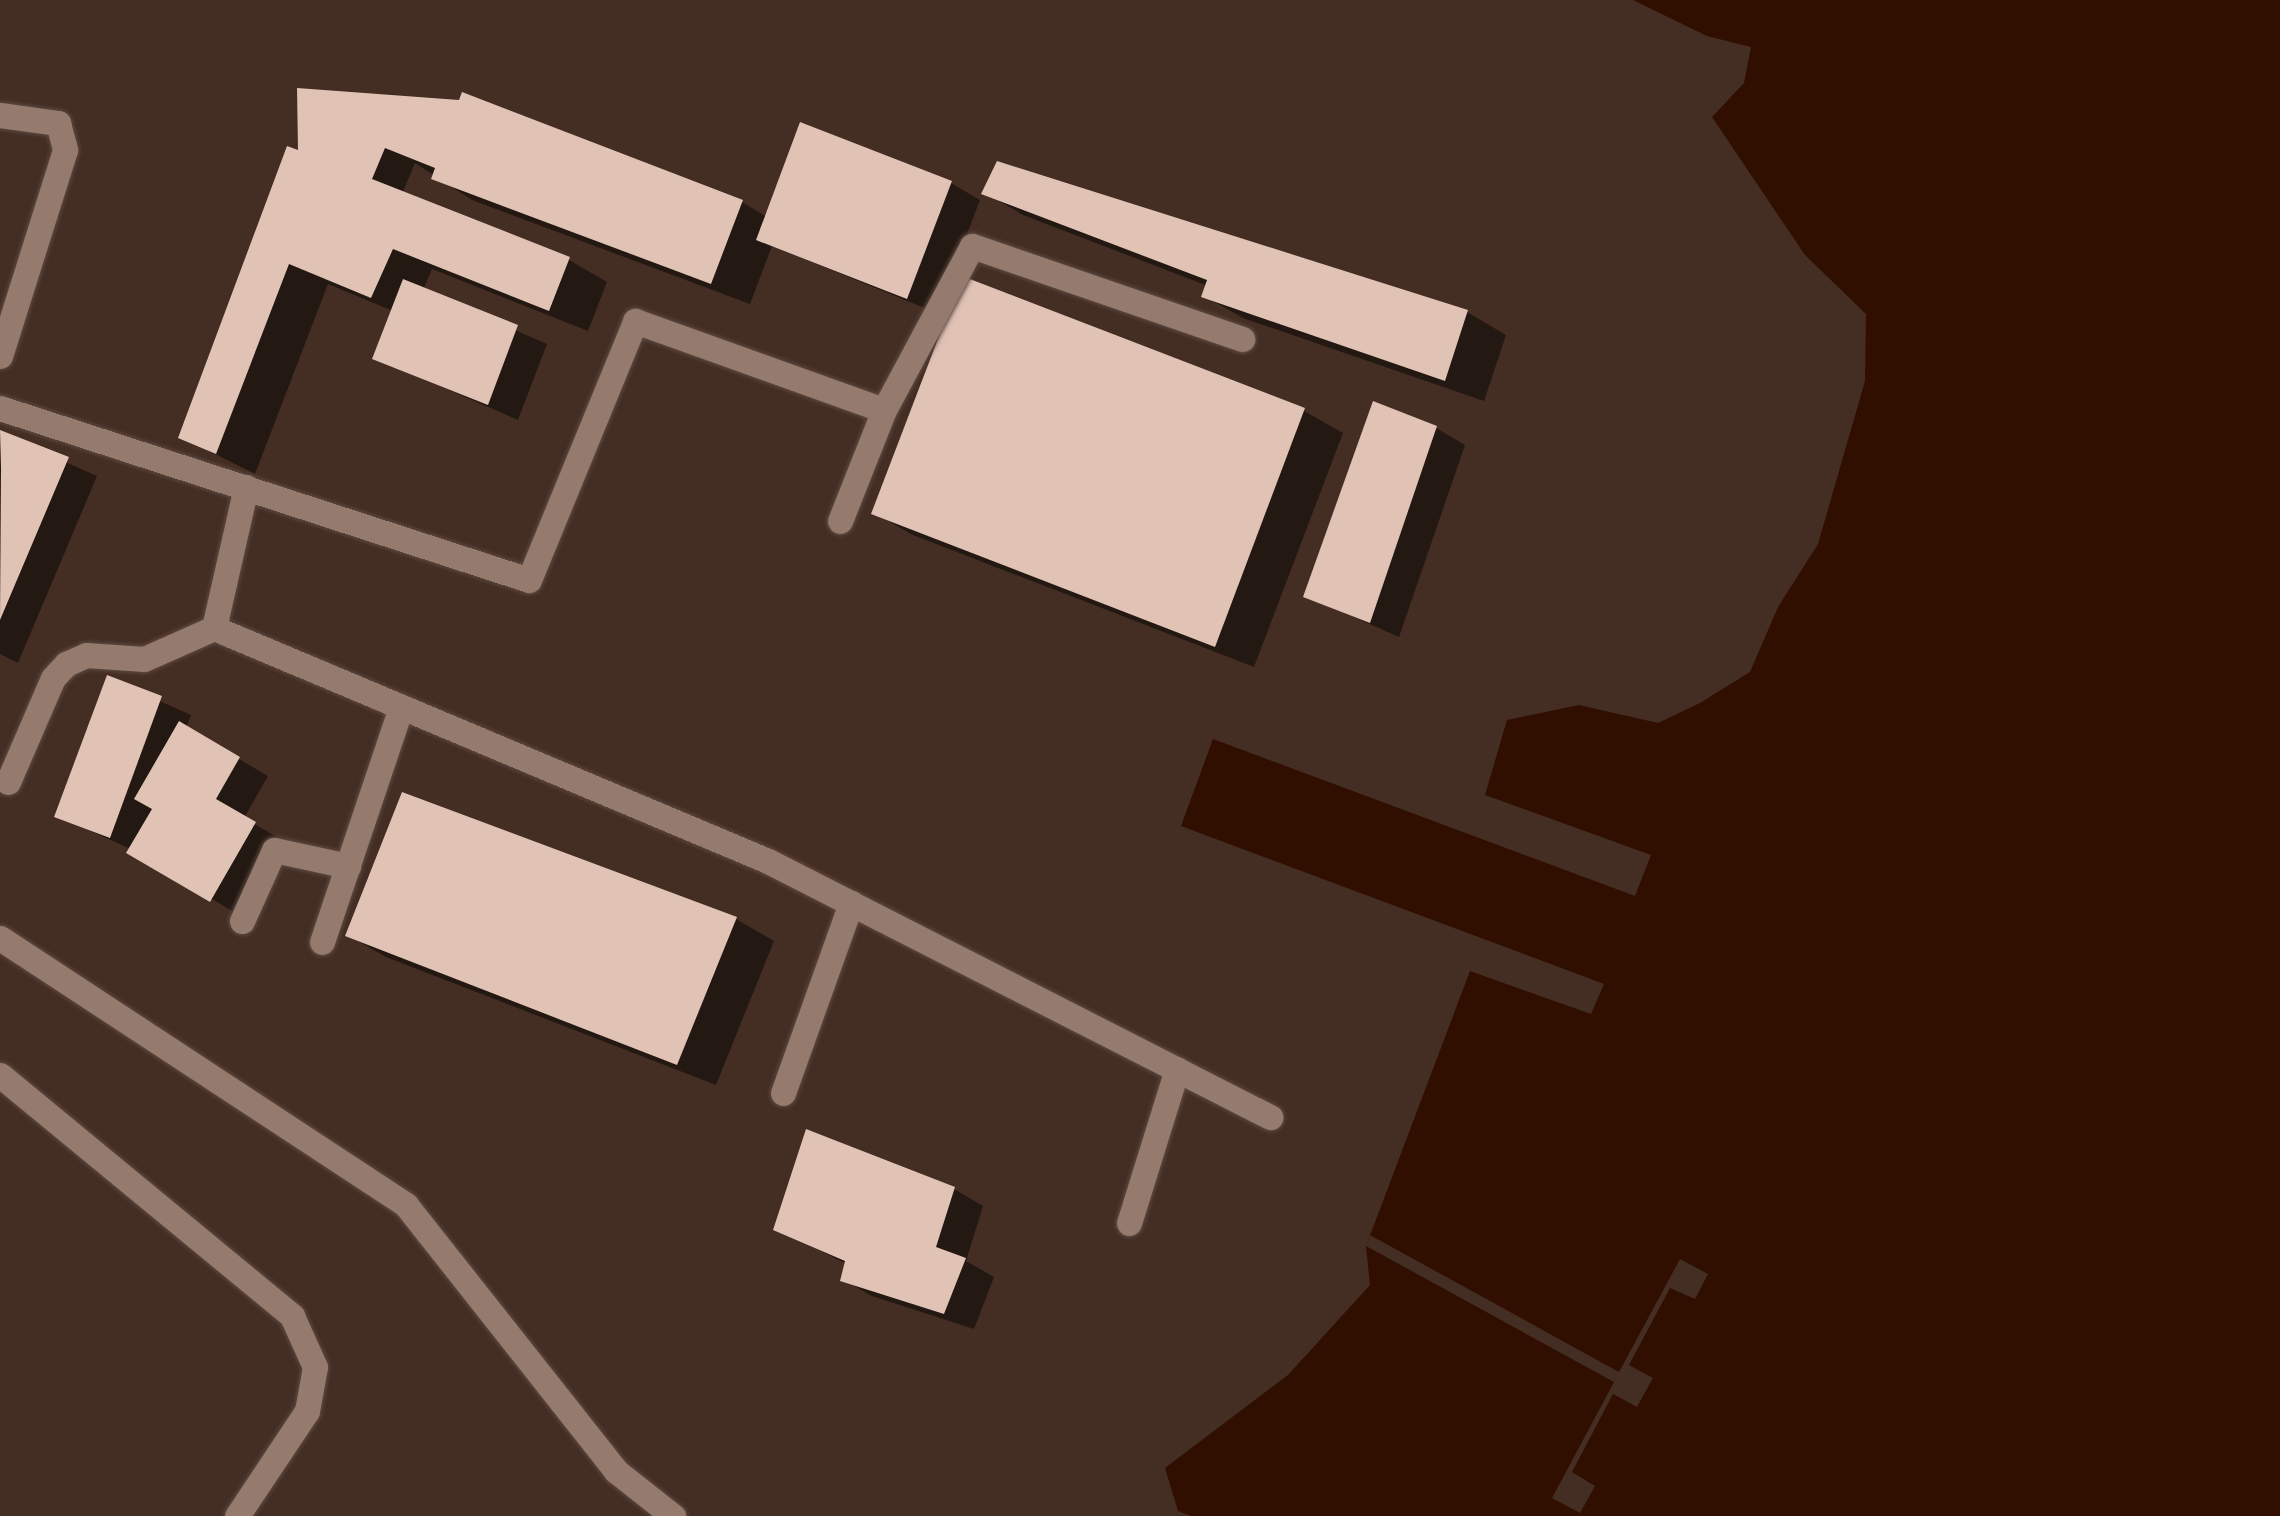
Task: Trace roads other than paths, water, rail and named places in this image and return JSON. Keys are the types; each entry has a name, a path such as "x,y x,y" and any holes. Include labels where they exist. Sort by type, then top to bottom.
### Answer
{"lane":[{"path":"0,115 58,123 65,150 0,356"},
{"path":"840,521 884,410 972,246 1242,338"},
{"path":"0,408 529,580 635,321 884,410"},
{"path":"214,628 246,488"},
{"path":"8,782 53,678 66,664 86,655 144,659 214,628 768,861 1270,1116"},
{"path":"322,942 401,707"},
{"path":"242,921 274,850 348,866"},
{"path":"783,1093 850,903"},
{"path":"0,938 406,1205 616,1471 673,1516"},
{"path":"1129,1223 1178,1070"},
{"path":"0,1075 292,1316 315,1367 308,1411 237,1516"}]}
